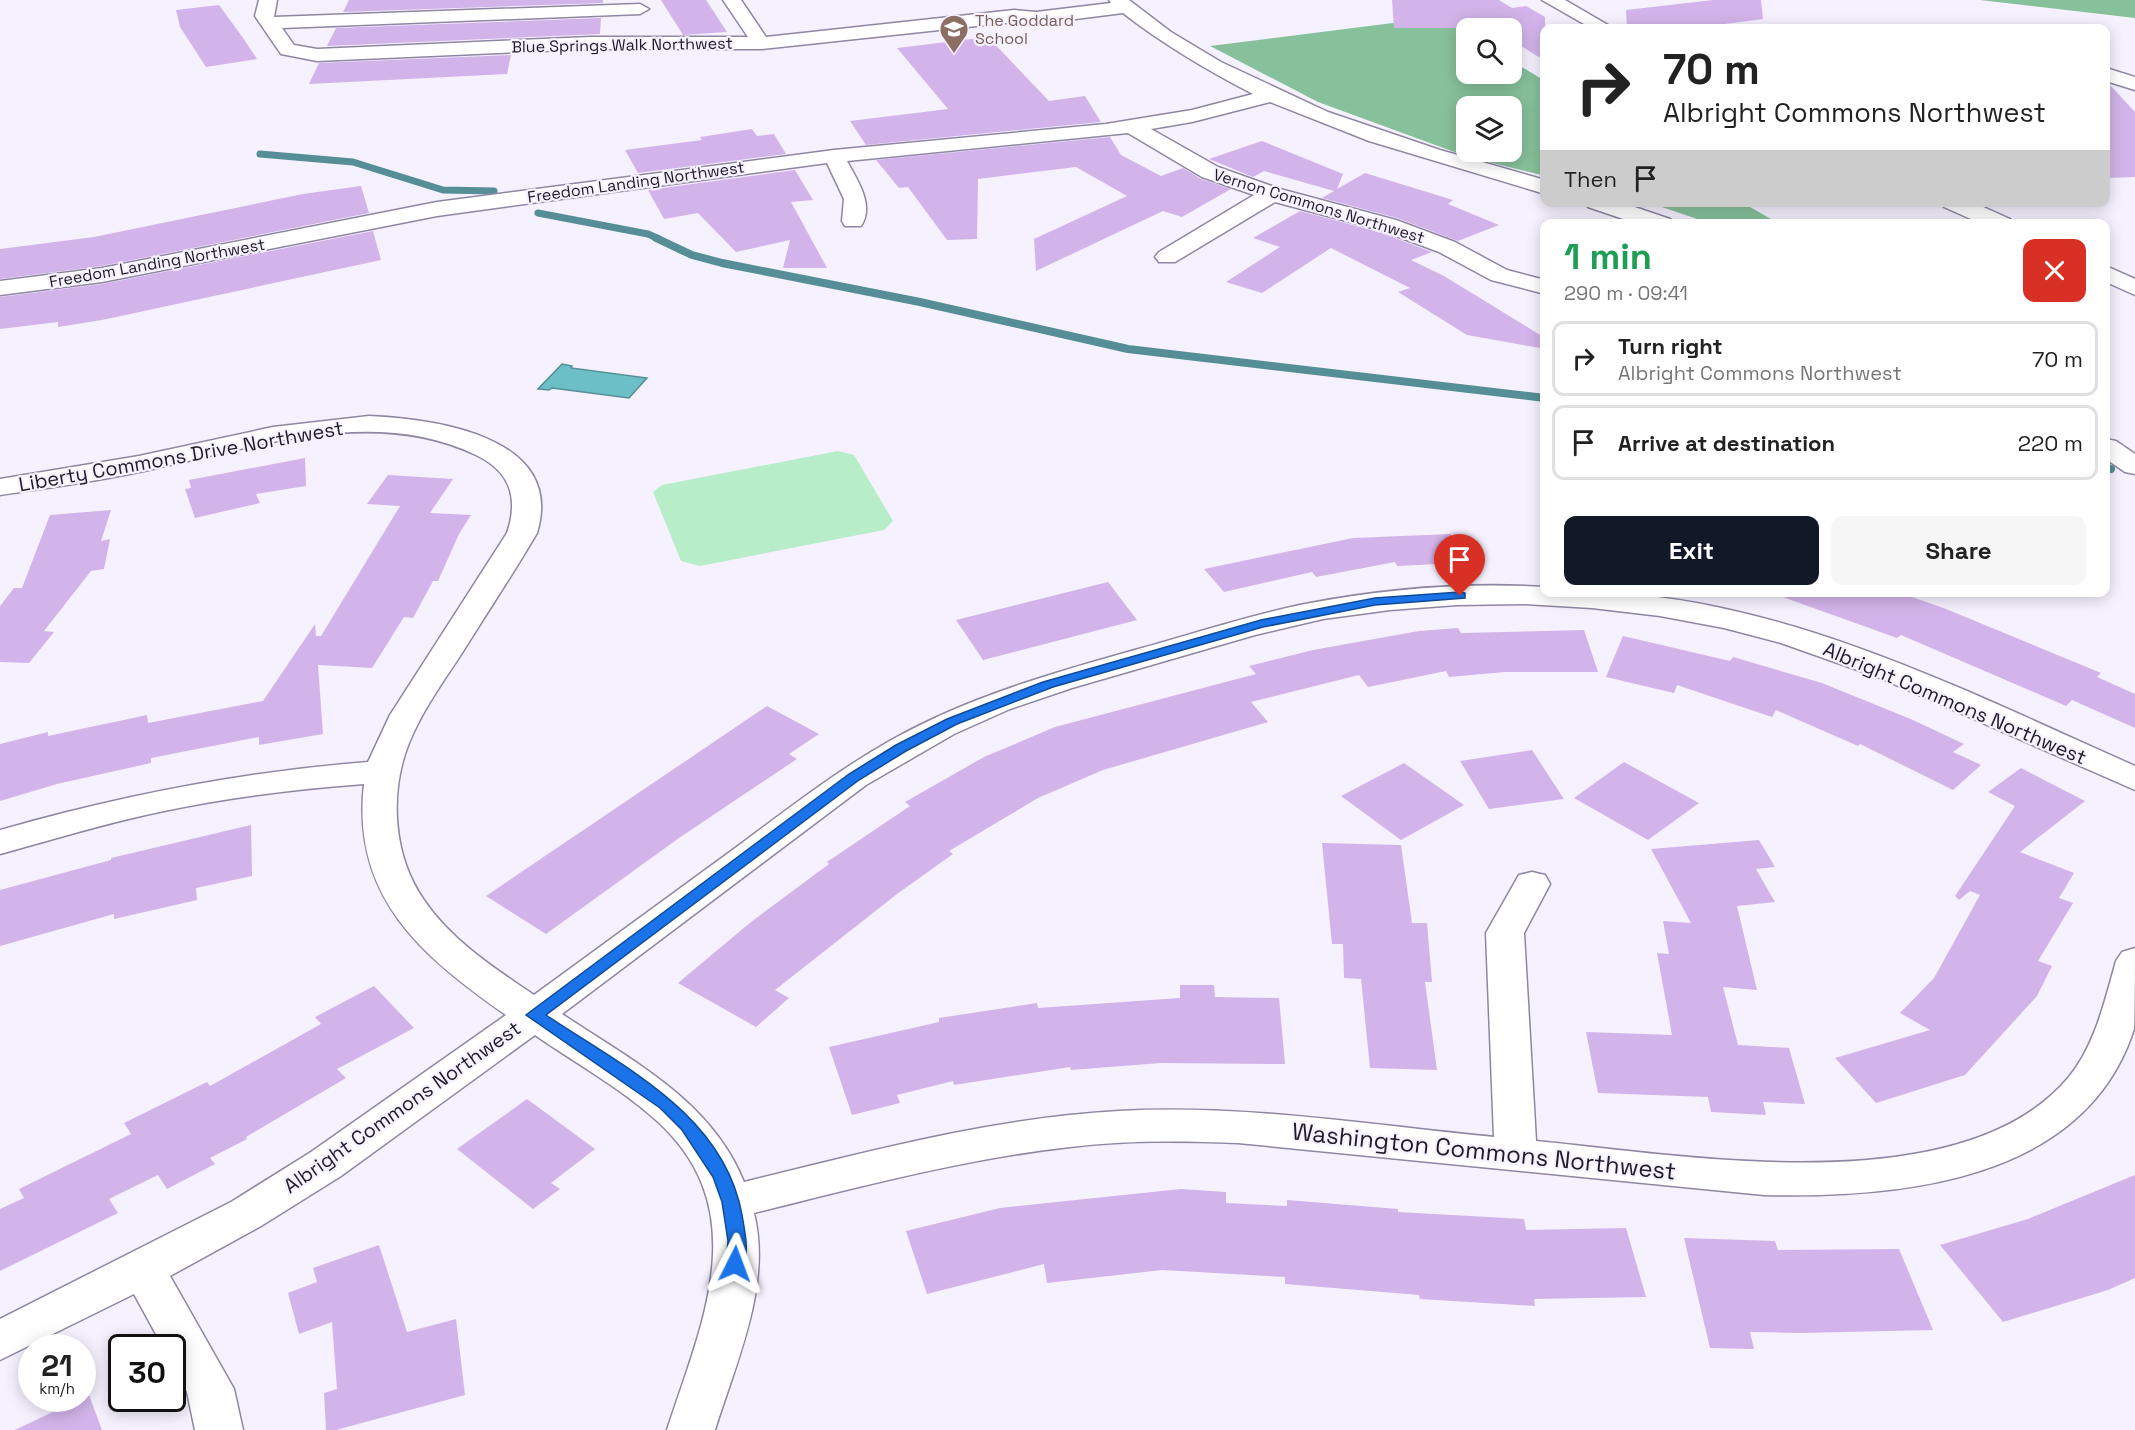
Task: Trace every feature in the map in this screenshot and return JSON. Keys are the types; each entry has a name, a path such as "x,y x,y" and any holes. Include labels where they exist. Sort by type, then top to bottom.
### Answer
{"street":[{"path":"268,0 264,16 267,23 637,4 658,43"},
{"path":"732,0 761,43"},
{"path":"1551,0 1596,24"},
{"path":"1120,2 1175,44 1274,95 1414,149 1540,186"},
{"name":"Blue Springs Walk Northwest","path":"267,23 288,50 305,54 658,43 761,43 1020,22 1120,2"},
{"path":"2110,75 2135,84"},
{"name":"Freedom Landing Northwest","path":"0,288 102,275 437,209 834,156 1132,126 1192,116 1274,95"},
{"name":"Vernon Commons Northwest","path":"1132,126 1188,162 1272,194 1388,225 1446,248 1499,275 1540,286"},
{"path":"834,156 855,199 853,221"},
{"path":"1167,257 1272,194"},
{"path":"1611,207 1647,219"},
{"path":"1963,207 1991,219"},
{"path":"2110,275 2134,287"},
{"path":"2110,290 2134,287"},
{"name":"Liberty Commons Drive Northwest","path":"0,487 139,464 285,434 358,425 392,425 446,433 490,450 508,461 520,475 529,496 529,517 522,533 410,709 392,742 383,772 381,841 398,890 430,935 460,964 666,1103 706,1149 722,1176 731,1202 737,1241 733,1288 691,1430"},
{"path":"2110,450 2135,466"},
{"name":"Albright Commons Northwest","path":"0,1341 246,1214 327,1164 534,1015 854,777 901,748 952,722 1048,685 1261,624 1375,602 1492,594 1540,595"},
{"name":"Albright Commons Northwest","path":"1572,597 1622,602 1744,624 1854,657 2135,779"},
{"path":"0,842 116,810 188,795 299,778 383,772"},
{"path":"1516,1155 1505,933 1532,884"},
{"name":"Washington Commons Northwest","path":"731,1202 1005,1141 1048,1134 1133,1126 1238,1127 1775,1179 1870,1178 1951,1162 1993,1149 2052,1118 2077,1094 2101,1061 2114,1029 2135,961"},
{"path":"143,1269 210,1389 219,1430"}],"green space":[{"path":"1980,0 2135,0 2135,18"},
{"path":"1440,17 1456,27 1456,84 1522,84 1522,67 1540,78 1540,175 1488,162 1522,162 1522,96 1456,96 1456,153 1318,102 1210,46"},
{"path":"1662,207 1750,207 1771,219 1697,219"},
{"path":"838,451 854,455 893,521 884,530 700,566 681,561 653,492 662,485"}],"water":[{"path":"562,364 572,366 571,368 647,378 629,398 552,388 538,389"}],"building":[{"path":"349,0 603,0 603,3 343,12"},
{"path":"661,0 706,0 727,32 683,35"},
{"path":"1392,0 1499,0 1512,8 1526,6 1545,17 1545,24 1540,24 1540,58 1522,46 1522,18 1456,18 1456,28 1394,28"},
{"path":"1713,0 1761,0 1763,19 1725,24 1627,24 1626,10"},
{"path":"219,5 257,59 206,67 180,27 176,10"},
{"path":"601,18 600,34 327,46 336,28"},
{"path":"988,37 1049,101 1085,96 1101,122 866,145 850,121 948,109 897,48"},
{"path":"511,55 507,74 309,84 319,63"},
{"path":"2110,85 2135,112 2135,177 2110,178"},
{"path":"752,129 757,136 774,134 786,154 638,173 625,150 702,140 700,137"},
{"path":"1110,137 1121,155 1161,176 1183,168 1201,179 1231,189 1182,217 1163,211 1036,271 1034,239 1127,196 1076,167 978,179 977,239 947,240 908,187 899,188 876,160"},
{"path":"1262,141 1343,174 1337,189 1365,173 1453,200 1448,204 1499,225 1458,241 1397,218 1322,198 1334,191 1264,171 1253,177 1209,159"},
{"path":"795,170 813,200 791,202 827,268 783,268 790,240 736,252 698,213 664,219 648,190"},
{"path":"361,186 369,213 102,266 0,279 0,249 94,237 303,194"},
{"path":"1300,211 1379,232 1432,252 1411,260 1444,276 1540,335 1540,348 1467,335 1398,292 1410,288 1331,248 1262,293 1226,282 1280,247 1253,238"},
{"path":"373,231 381,260 102,320 58,327 58,322 0,329 0,297 102,284"},
{"path":"305,458 306,486 256,494 260,503 195,518 185,489 191,488 189,480"},
{"path":"388,475 453,479 430,513 471,515 459,534 438,581 433,581 413,618 404,617 372,668 318,665 323,734 259,745 259,737 151,758 151,763 57,784 0,801 0,744 48,732 48,736 147,715 148,723 263,701 315,624 316,636 321,636 400,506 367,504"},
{"path":"111,510 101,541 110,539 104,569 91,571 44,631 54,632 29,663 0,662 0,606 14,588 22,588 50,515"},
{"path":"1451,534 1452,551 1457,563 1397,566 1395,562 1316,577 1312,572 1224,592 1204,569 1353,538"},
{"path":"1108,582 1137,620 983,660 956,620"},
{"path":"1783,597 1912,597 1946,609 2101,673 2097,677 2135,694 2135,728 2072,700 2066,706 1901,635 1897,638"},
{"path":"1458,628 1461,633 1584,630 1598,672 1505,672 1449,677 1446,671 1368,687 1359,675 1251,702 1268,722 1103,770 1038,798 949,851 953,854 897,894 775,990 789,998 756,1027 678,983 751,922 829,864 827,862 910,806 905,802 984,757 1055,727 1256,674 1249,666 1313,650 1419,631"},
{"path":"1623,636 1730,661 1733,657 1822,683 1913,720 1964,744 1953,752 1981,765 1953,790 1860,744 1858,746 1776,710 1772,717 1677,685 1674,693 1606,677"},
{"path":"767,706 819,734 789,754 797,759 679,838 546,934 486,896"},
{"path":"1532,750 1564,799 1489,809 1460,761"},
{"path":"1624,762 1699,803 1648,840 1574,798"},
{"path":"1404,763 1464,805 1401,840 1341,796"},
{"path":"2021,768 2085,801 2020,852 2074,873 2059,898 2073,903 2038,961 2052,966 2037,996 1965,1075 1876,1103 1835,1058 1930,1030 1900,1013 1934,978 1980,895 1970,891 1959,900 1955,896 2015,806 1988,792"},
{"path":"251,825 252,876 196,888 197,900 114,919 114,914 0,946 0,890 111,860 111,858"},
{"path":"1759,840 1775,867 1756,869 1775,902 1737,906 1757,990 1723,987 1738,1045 1789,1048 1805,1104 1763,1102 1766,1115 1711,1112 1708,1097 1598,1093 1586,1032 1672,1035 1657,953 1669,954 1663,921 1691,923 1651,849"},
{"path":"1322,843 1401,845 1412,923 1427,923 1432,982 1425,982 1437,1070 1370,1068 1361,979 1344,978 1343,944 1332,944"},
{"path":"1180,985 1214,985 1215,997 1279,998 1285,1064 1161,1063 1071,1070 1070,1067 954,1085 953,1081 897,1095 900,1103 852,1115 829,1047 939,1022 939,1018 1037,1003 1038,1008 1180,998"},
{"path":"374,986 414,1028 337,1069 346,1078 246,1137 247,1139 210,1158 215,1164 167,1189 158,1175 109,1199 118,1213 0,1271 0,1209 24,1198 19,1189 131,1134 124,1123 207,1082 210,1086 321,1024 315,1017"},
{"path":"527,1099 595,1149 551,1183 560,1189 533,1209 457,1149"},
{"path":"2135,1175 2135,1278 2108,1290 2003,1322 1940,1245 2028,1219"},
{"path":"1181,1189 1226,1192 1226,1203 1287,1206 1287,1200 1398,1209 1398,1212 1524,1219 1526,1230 1626,1228 1646,1297 1534,1299 1535,1306 1420,1299 1419,1295 1285,1284 1285,1277 1162,1270 1047,1283 1044,1264 927,1294 906,1231 1000,1208"},
{"path":"1684,1238 1775,1241 1778,1250 1899,1249 1933,1330 1750,1332 1754,1349 1710,1348"},
{"path":"379,1245 407,1332 456,1319 465,1395 336,1430 326,1430 324,1393 337,1389 332,1322 299,1334 288,1293 317,1282 313,1268"},
{"path":"53,1412 95,1412 102,1430 15,1430"}],"waterway":[{"path":"260,154 353,162 443,190 494,191"},
{"path":"538,213 648,234 659,239"},
{"path":"656,238 692,255 722,263 920,302 1128,349 1540,397"}],"place":[{"name":"The Goddard School","path":"954,54"}],"route":[{"path":"735,1264 737,1241 731,1202 722,1176 688,1125 666,1103 534,1015 854,777 901,748 952,722 997,702 1048,685 1261,624 1319,610 1375,602 1460,596"}]}
